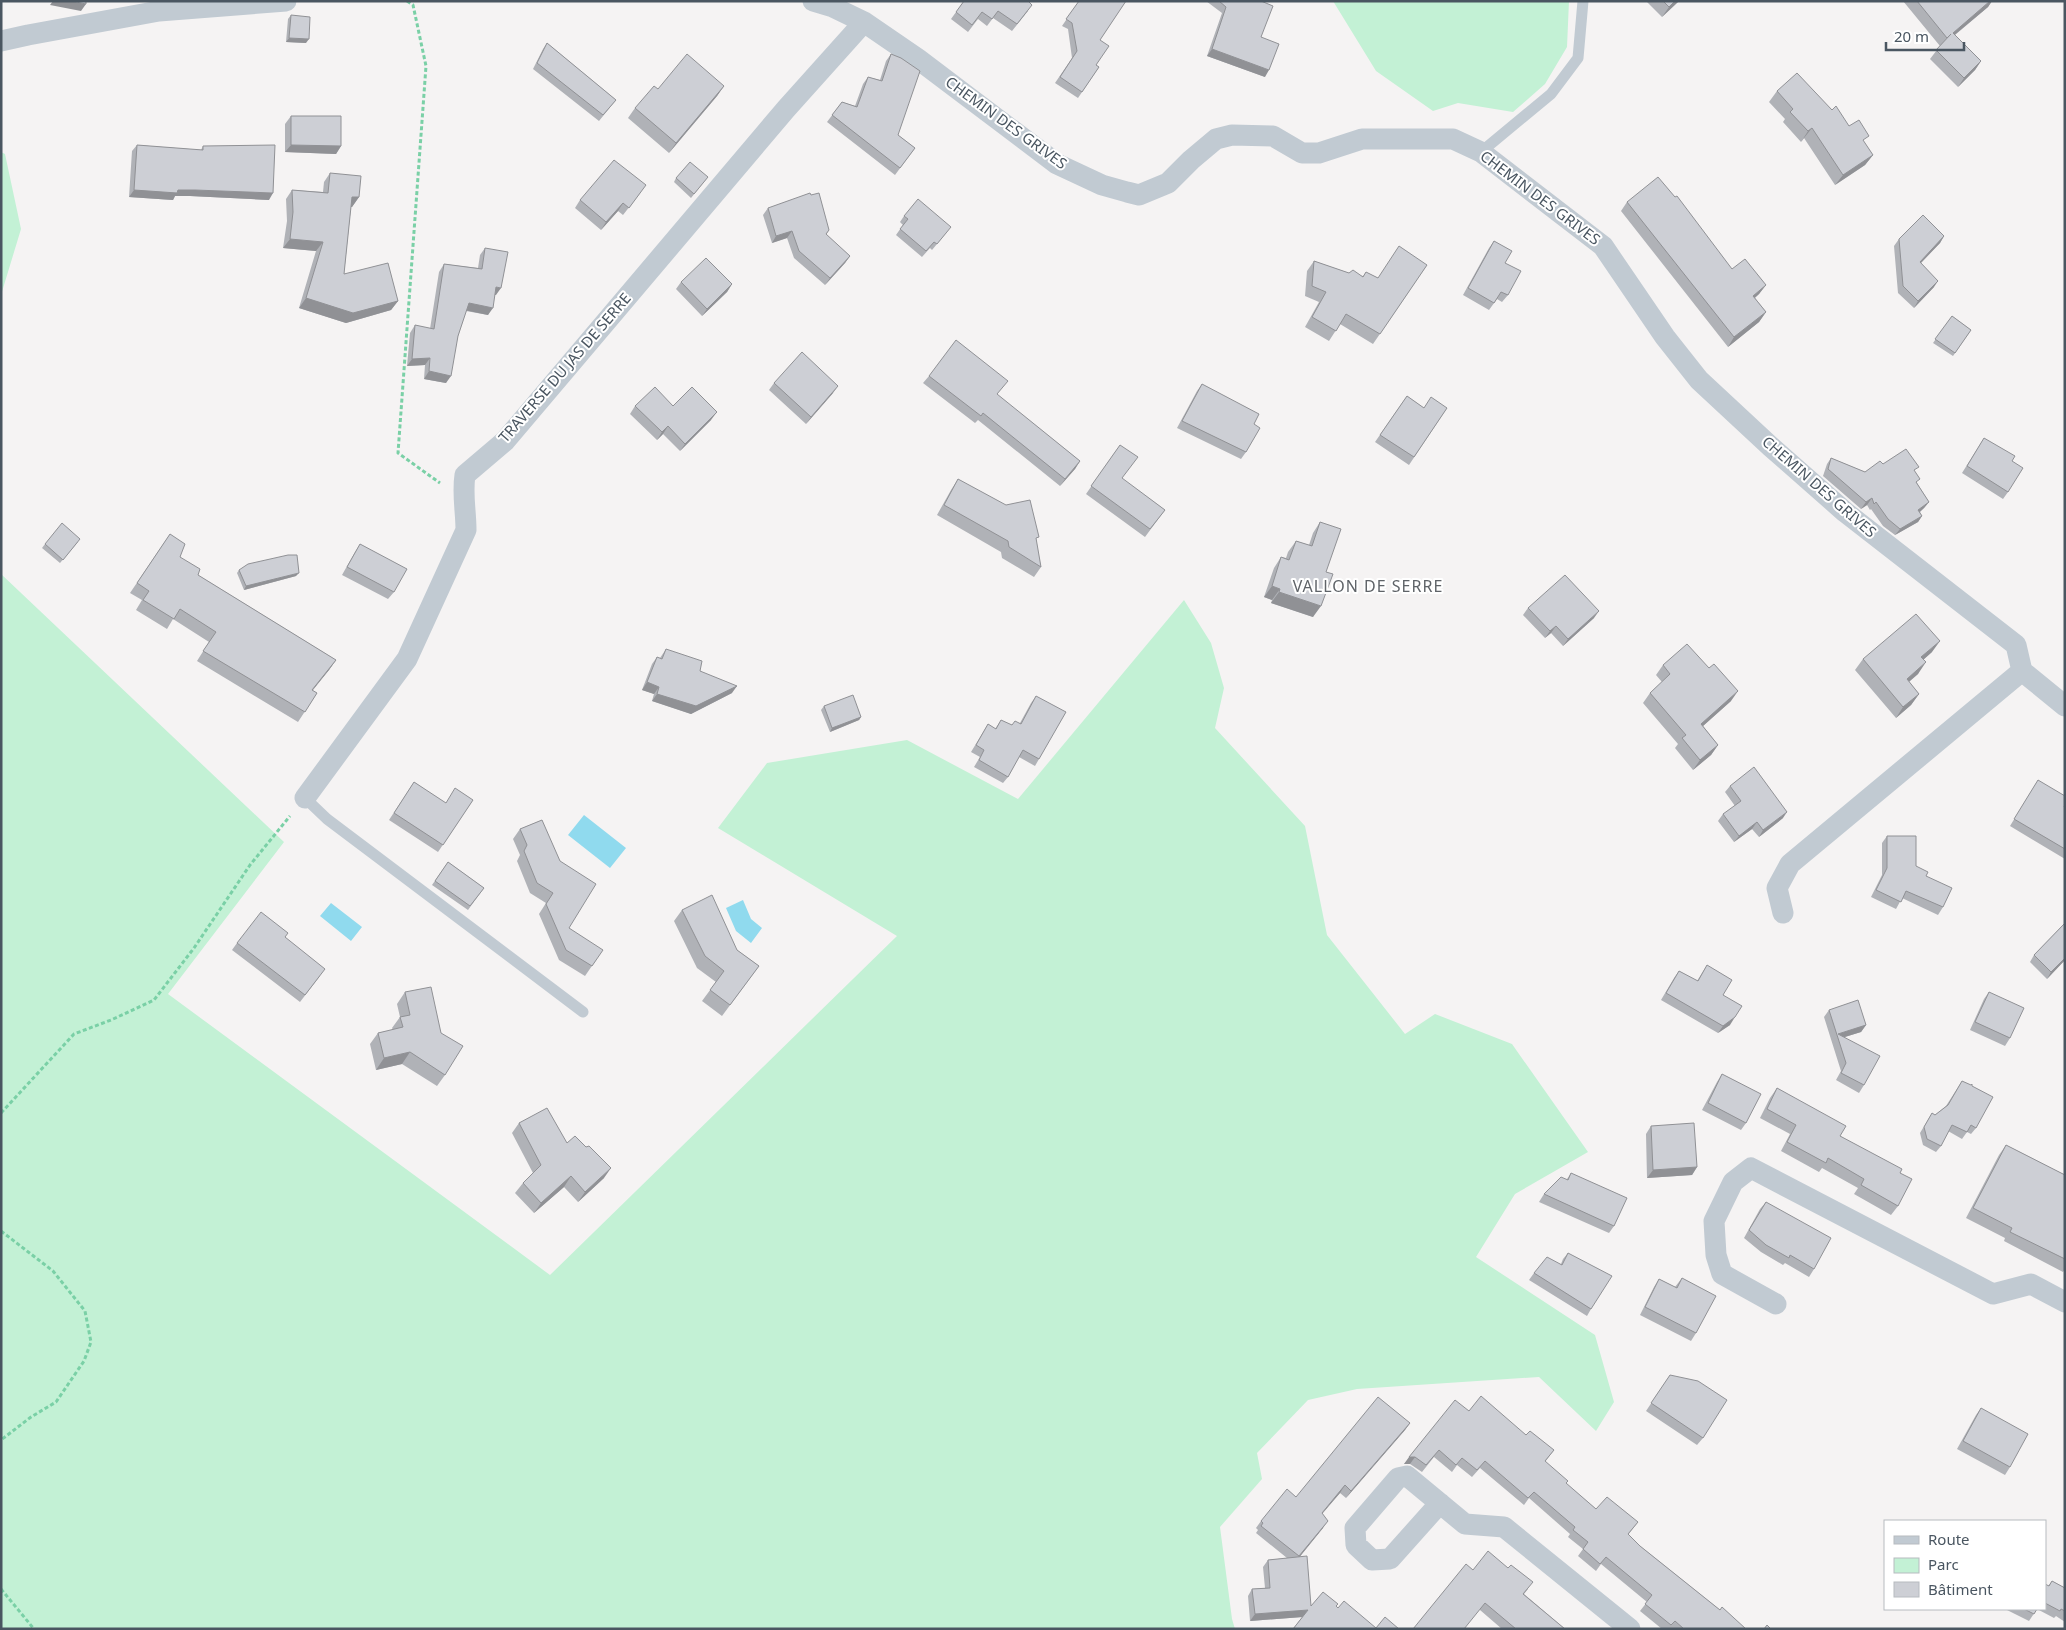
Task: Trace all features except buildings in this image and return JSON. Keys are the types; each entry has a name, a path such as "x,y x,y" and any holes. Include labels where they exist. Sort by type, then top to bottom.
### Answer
{"street":[{"path":"1,42 28,35 159,11 286,1"},
{"name":"CHEMIN DES GRIVES","path":"813,1 833,7 864,22 918,59 1057,164 1102,185 1139,195 1168,184 1191,160 1216,139 1232,134 1274,136 1302,153 1319,153 1362,139 1453,139 1481,152 1603,246 1665,337 1699,380 1845,512 2016,645 2022,671"},
{"name":"TRAVERSE DU JAS DE SERRE","path":"305,798 407,659 466,530 466,513 462,494 465,475 505,441 780,116 864,22"},
{"path":"1783,913 1777,888 1790,864 2022,671 2065,706"},
{"path":"1776,1304 1722,1274 1716,1255 1714,1221 1733,1182 1751,1168 1993,1294 2031,1284 2065,1302"},
{"path":"1440,1503 1465,1524 1504,1527 1630,1629"}],"lane":[{"path":"1481,152 1551,94 1578,58 1583,1"},
{"path":"305,798 326,818 583,1012"}],"path":[{"path":"407,1 412,5 426,66 398,453 439,483 462,494"},
{"path":"1,1113 74,1034 111,1020 154,1000 194,948 250,865 305,798"},
{"path":"1,1231 53,1270 85,1311 91,1342 84,1361 56,1402 31,1417 1,1440"},
{"path":"1,1589 34,1629"}],"green space":[{"path":"1333,1 1569,1 1567,47 1545,84 1513,112 1458,103 1433,111 1376,71"},
{"path":"1,152 5,154 21,229 1,295"},
{"path":"1,574 284,842 168,994 550,1275 897,936 718,828 767,763 907,740 1018,799 1184,600 1211,643 1224,688 1215,728 1305,826 1327,935 1405,1034 1435,1014 1512,1044 1588,1152 1515,1194 1476,1257 1595,1335 1614,1402 1596,1431 1539,1377 1357,1389 1308,1400 1257,1453 1262,1479 1220,1527 1232,1619 1235,1629 1,1629"}],"water":[{"path":"584,815 626,848 610,868 568,835"},
{"path":"743,900 751,919 762,928 751,943 736,931 726,908"},
{"path":"331,903 362,927 351,941 320,916"}],"district":[{"name":"VALLON DE SERRE","path":"1368,586"}]}
